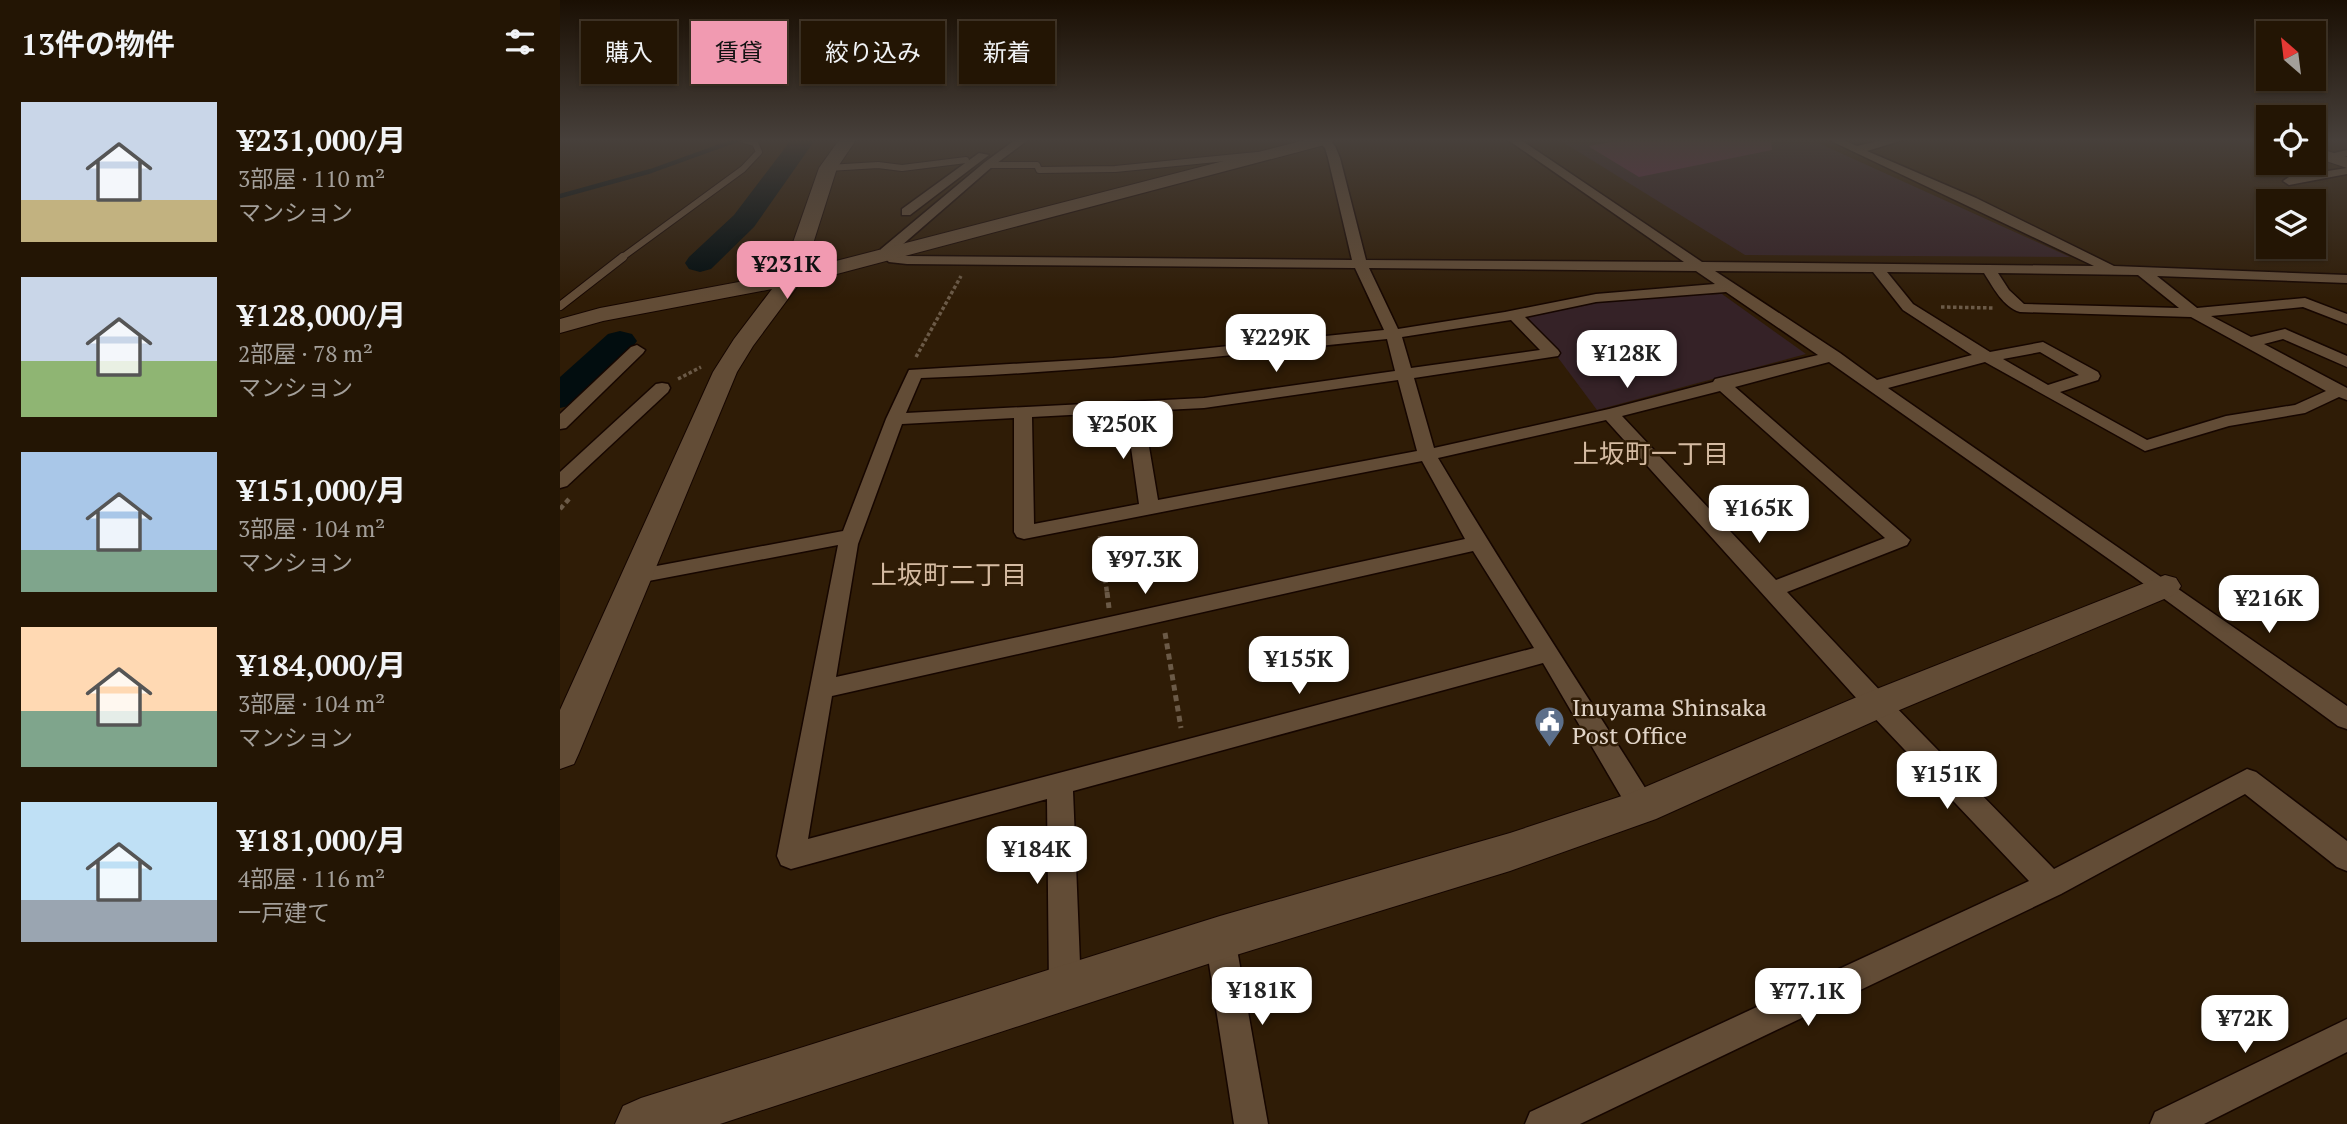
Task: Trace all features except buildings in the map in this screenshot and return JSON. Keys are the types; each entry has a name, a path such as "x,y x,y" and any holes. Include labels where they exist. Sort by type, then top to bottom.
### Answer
{"street":[{"path":"560,753 725,372 742,344 791,279 820,192"},
{"path":"906,212 930,192"},
{"path":"886,253 905,233 954,192"},
{"path":"564,317 791,279 1123,192"},
{"path":"1342,192 1360,264 1393,334 1427,454 1478,543 1549,653 1642,807"},
{"path":"1590,192 1834,356 2165,586 2347,719"},
{"path":"1952,192 2113,270"},
{"path":"886,253 894,260 2113,270 2278,274 2346,279"},
{"path":"1878,269 1907,306 2046,391 2145,446 2226,421 2299,409 2343,393"},
{"path":"1989,270 2004,293 2021,308 2194,313 2305,302 2347,320"},
{"path":"2143,272 2194,313 2343,393"},
{"path":"1549,653 791,856 850,536 915,373 1022,370 1114,363 1393,334 1514,315 1596,298 1731,286"},
{"path":"895,419 1204,403 1552,353 1514,315"},
{"path":"2248,343 2285,334 2347,362"},
{"path":"1876,386 1955,363 2043,347 2092,376 2046,391"},
{"path":"560,424 637,350"},
{"path":"1023,413 1024,532 1427,454 1610,414 1721,383 1834,356"},
{"path":"1721,383 1900,540 1772,590"},
{"path":"560,482 662,388"},
{"path":"1134,408 1150,509"},
{"path":"1610,414 1877,704 2051,885"},
{"path":"638,576 850,536"},
{"path":"820,690 1478,543"},
{"path":"641,1124 1220,938 1510,852 1642,807 1877,704 2165,586"},
{"path":"1542,1124 1576,1117 2051,885 2247,780 2347,858"},
{"path":"1060,783 1065,988"},
{"path":"1220,938 1251,1124"},
{"path":"2167,1124 2347,1035"}],"lane":[{"path":"564,317 579,289 711,192"}],"path":[{"path":"915,373 909,370 971,261"},
{"path":"1907,306 2021,308"},
{"path":"1098,518 1111,626"},
{"path":"1162,615 1185,750"}],"shaded area":[{"path":"1644,192 1928,192 2070,257 1745,255"},
{"path":"1722,294 1806,354 1597,410 1527,316 1606,298"}],"waterway":[{"path":"560,196 573,192"},
{"path":"700,263 744,221 765,192"},
{"path":"560,397 620,341"}],"place":[{"name":"Inuyama Shinsaka Post Office","path":"1549,748"}],"district":[{"name":"上坂町一丁目","path":"1651,453"},
{"name":"上坂町二丁目","path":"949,574"}]}
